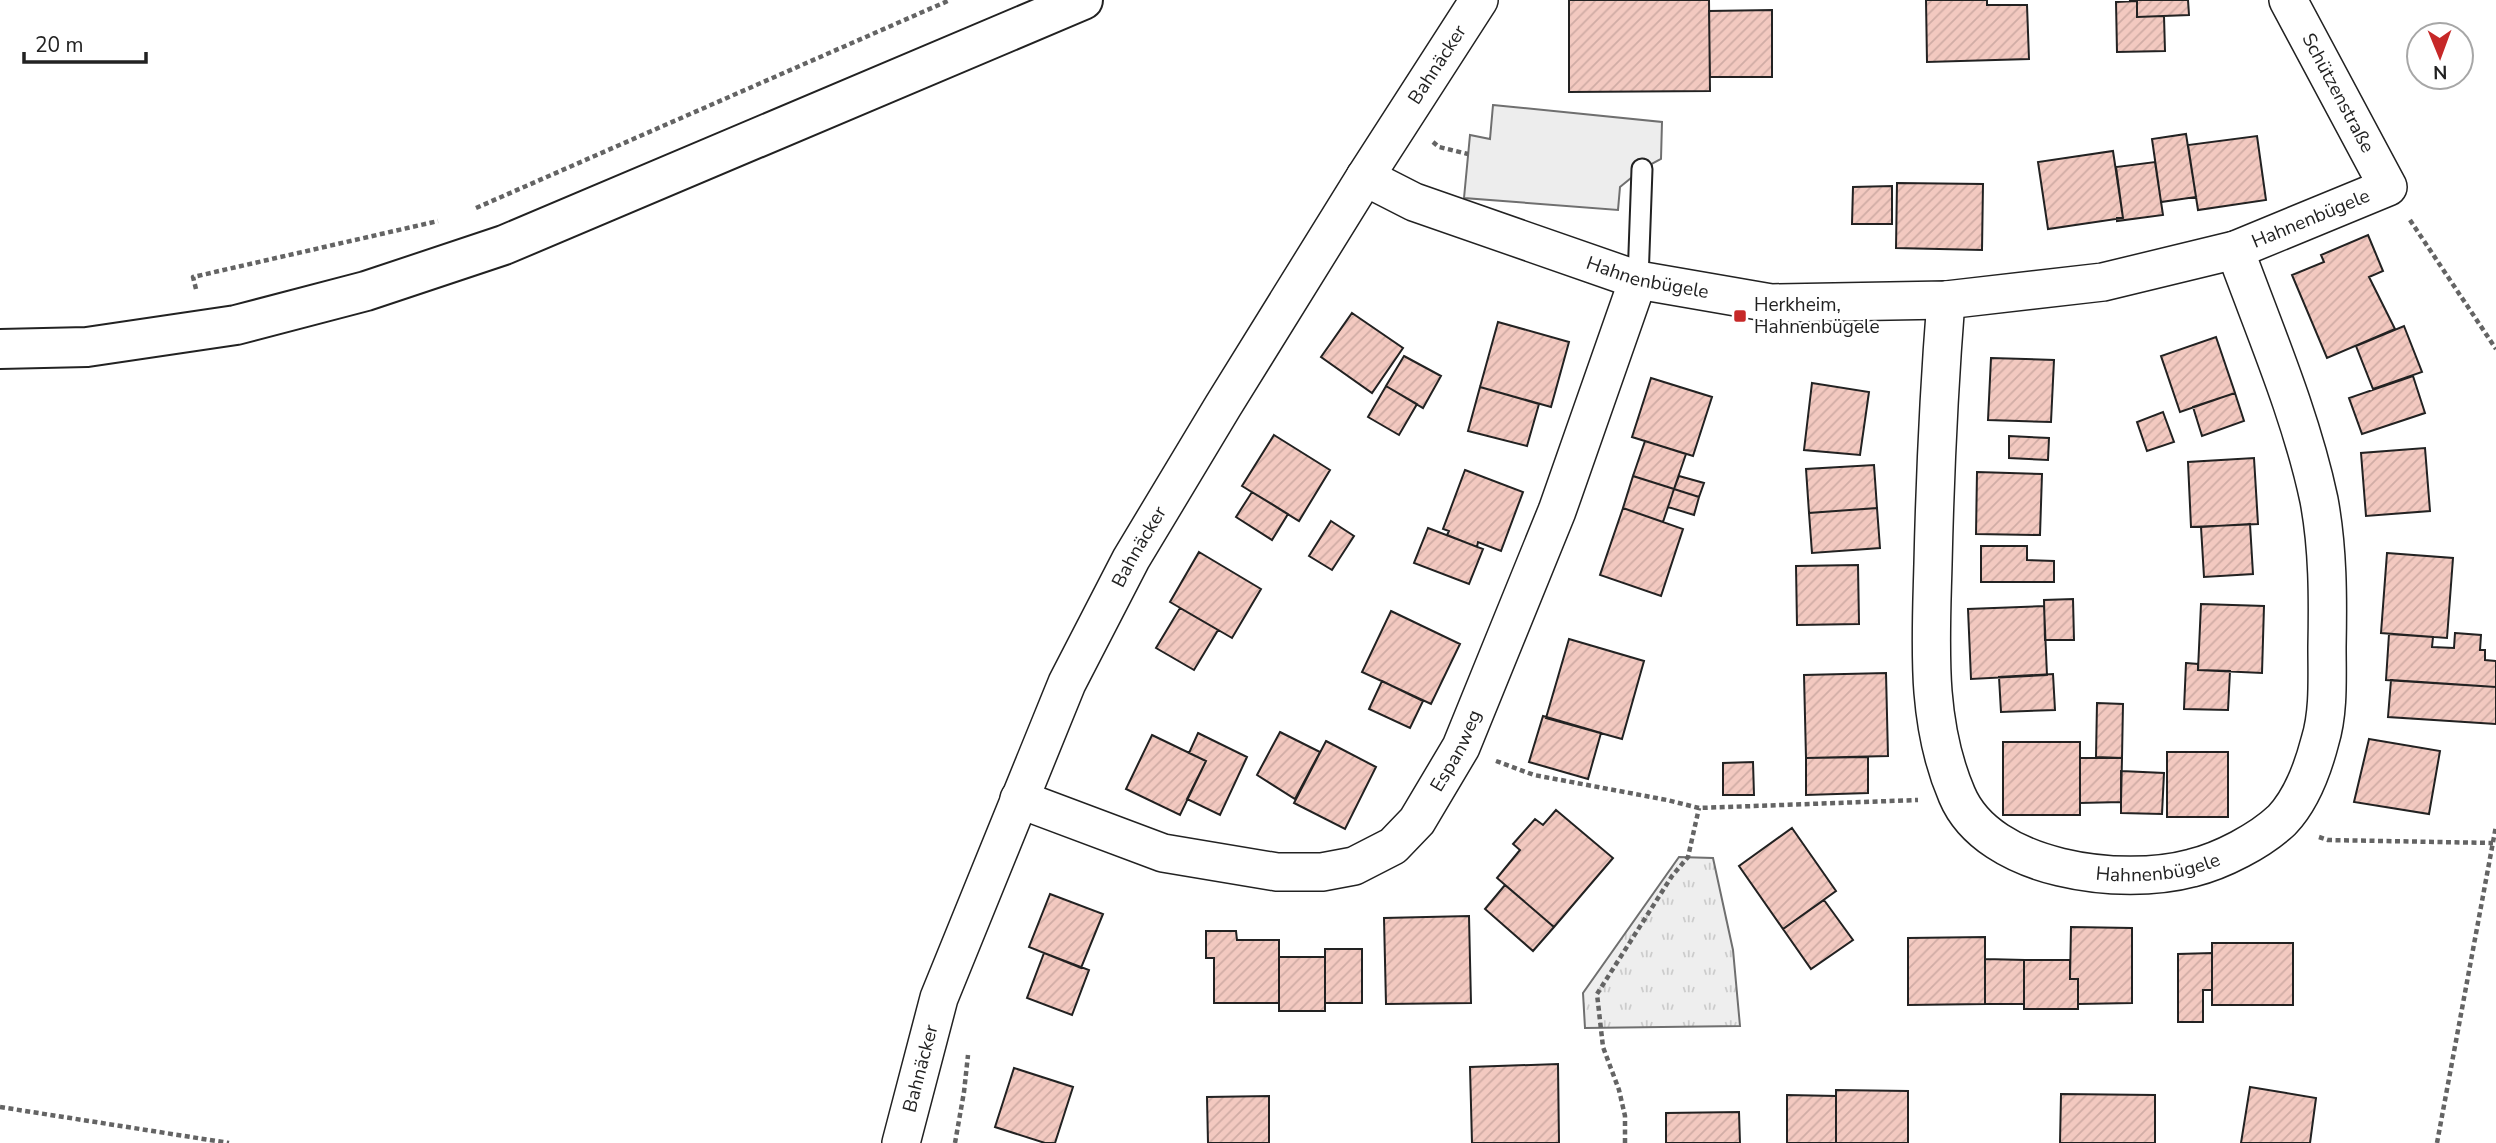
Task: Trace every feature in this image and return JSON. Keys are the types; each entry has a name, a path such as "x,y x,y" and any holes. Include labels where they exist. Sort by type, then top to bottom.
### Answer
{"street":[{"path":"0,349 87,346 236,325 366,291 504,245 1083,0"},
{"name":"Bahnäcker","path":"901,1143 939,998 1067,683 1131,559 1223,406 1479,0"},
{"name":"Schützenstraße","path":"2288,0 2388,187"},
{"name":"Hahnenbügele","path":"1365,177 1414,202 1638,280 1771,303 1946,300 2103,282 2235,250 2388,187"},
{"name":"Hahnenbügele","path":"1946,300 1935,440 1930,677 1938,740 1958,798 1975,823 2001,844 2042,865 2115,876 2191,869 2246,845 2281,820 2298,799 2322,738 2327,692 2328,598 2319,501 2291,403 2235,250"},
{"name":"Espanweg","path":"1019,799 1163,853 1277,872 1322,872 1353,866 1393,846 1417,821 1461,747 1557,511 1638,280"}],"lane":[{"path":"1638,280 1642,169"}],"path":[{"path":"470,211 950,0"},
{"path":"2388,187 2496,349"},
{"path":"207,329 193,277 444,220"},
{"path":"1461,747 1534,775 1699,808 1958,798"},
{"path":"1625,1143 1625,1116 1619,1090 1603,1047 1597,994 1672,876 1688,857 1699,808"},
{"path":"2281,820 2328,840 2493,843"},
{"path":"2437,1143 2496,826"},
{"path":"956,1143 968,1049"},
{"path":"0,1107 229,1143"}],"green space":[{"path":"1679,857 1713,858 1733,950 1740,1026 1585,1028 1583,993"}],"shaded area":[{"path":"1493,105 1662,122 1661,159 1642,169 1620,187 1618,210 1464,198 1470,135 1490,139"}],"building":[{"path":"1569,0 1709,0 1710,91 1569,92"},
{"path":"1926,0 1987,0 1987,5 2027,5 2029,59 1927,62"},
{"path":"2129,0 2188,0 2189,15 2137,17 2137,1"},
{"path":"2137,1 2137,17 2164,16 2165,51 2117,52 2116,2"},
{"path":"1772,10 1772,77 1710,77 1709,11"},
{"path":"2186,134 2196,197 2161,202 2152,139"},
{"path":"2257,136 2266,200 2198,210 2188,145"},
{"path":"2113,151 2123,218 2048,229 2038,162"},
{"path":"2155,162 2163,215 2117,221 2117,218 2123,218 2116,167"},
{"path":"1897,183 1983,184 1982,250 1896,248"},
{"path":"1892,186 1892,224 1852,224 1853,187"},
{"path":"2368,235 2383,271 2369,277 2395,329 2327,358 2292,275 2324,262 2321,255"},
{"path":"1352,313 1403,348 1372,393 1321,357"},
{"path":"1498,322 1569,342 1551,407 1480,387"},
{"path":"2404,326 2422,372 2373,389 2356,346"},
{"path":"2216,337 2235,393 2180,412 2161,356"},
{"path":"1404,356 1441,376 1423,408 1386,386"},
{"path":"1991,358 2054,360 2051,422 1988,420"},
{"path":"2413,376 2425,413 2362,434 2349,398"},
{"path":"1651,378 1712,397 1693,456 1632,437"},
{"path":"1812,383 1869,392 1860,455 1804,450"},
{"path":"1386,386 1417,404 1399,435 1368,417"},
{"path":"1480,387 1539,404 1527,446 1468,431"},
{"path":"2235,393 2244,421 2202,436 2193,407"},
{"path":"2163,412 2174,442 2147,451 2137,422"},
{"path":"1274,435 1330,470 1299,521 1242,486"},
{"path":"2009,436 2049,438 2048,460 2009,458"},
{"path":"1645,441 1686,454 1674,489 1633,476"},
{"path":"2425,448 2430,511 2366,516 2361,453"},
{"path":"2254,458 2258,524 2191,527 2188,462"},
{"path":"1874,465 1877,508 1809,513 1806,469"},
{"path":"1465,470 1523,492 1501,551 1478,542 1477,547 1447,535 1449,531 1443,529"},
{"path":"1977,472 2042,474 2040,535 1976,534"},
{"path":"1633,476 1674,489 1663,522 1623,508"},
{"path":"1679,476 1704,483 1699,497 1674,489"},
{"path":"1674,489 1699,497 1694,515 1668,507"},
{"path":"1252,492 1288,514 1272,540 1236,517"},
{"path":"1623,508 1683,529 1661,596 1600,575"},
{"path":"1877,508 1880,548 1812,553 1809,513"},
{"path":"1331,521 1354,536 1332,570 1309,556"},
{"path":"2250,524 2253,574 2204,577 2201,527"},
{"path":"1428,528 1483,549 1469,584 1414,563"},
{"path":"1981,546 2027,546 2027,560 2054,561 2054,582 1981,582"},
{"path":"1199,552 1261,589 1232,638 1170,602"},
{"path":"2387,553 2453,558 2447,638 2381,633"},
{"path":"1858,565 1859,624 1797,625 1796,566"},
{"path":"2073,599 2074,640 2045,640 2044,600"},
{"path":"2201,604 2264,606 2262,673 2198,670"},
{"path":"2044,606 2047,675 1971,679 1968,609"},
{"path":"1180,608 1218,630 1194,670 1156,648"},
{"path":"1391,611 1460,644 1431,704 1362,672"},
{"path":"2455,633 2481,635 2480,650 2485,650 2485,660 2496,661 2496,687 2386,680 2389,634 2433,637 2432,647 2454,648"},
{"path":"1569,639 1644,661 1622,739 1546,718"},
{"path":"2186,663 2198,664 2198,670 2230,671 2228,710 2184,709"},
{"path":"1886,673 1888,756 1806,758 1804,675"},
{"path":"2053,674 2055,710 2001,712 1999,677"},
{"path":"2391,680 2496,687 2496,724 2388,717"},
{"path":"1382,681 1423,701 1410,728 1369,709"},
{"path":"2097,703 2123,704 2122,758 2096,757"},
{"path":"1543,716 1601,733 1588,779 1529,762"},
{"path":"1280,732 1320,752 1295,799 1257,775"},
{"path":"1198,733 1247,757 1220,815 1187,799 1206,761 1189,753"},
{"path":"1152,735 1206,761 1180,815 1126,789"},
{"path":"2369,739 2440,751 2429,814 2354,802"},
{"path":"1326,741 1376,767 1345,829 1294,803"},
{"path":"2003,742 2080,742 2080,815 2003,815"},
{"path":"2167,752 2228,752 2228,817 2167,817"},
{"path":"1868,757 1868,793 1806,795 1806,758"},
{"path":"2080,758 2122,758 2121,802 2080,803"},
{"path":"1753,762 1754,795 1723,795 1723,763"},
{"path":"2121,771 2164,773 2162,814 2121,813"},
{"path":"1556,810 1613,858 1554,927 1497,878 1520,850 1513,844 1535,819 1543,825"},
{"path":"1792,828 1836,891 1783,929 1739,866"},
{"path":"1505,885 1554,927 1533,951 1485,909"},
{"path":"1050,894 1103,914 1081,968 1029,947"},
{"path":"1824,900 1853,940 1811,969 1783,929"},
{"path":"1469,916 1471,1003 1386,1004 1384,918"},
{"path":"2071,927 2132,928 2132,1003 2078,1004 2078,979 2070,979"},
{"path":"1206,931 1236,931 1237,940 1279,940 1279,1003 1214,1003 1214,958 1206,958"},
{"path":"1985,937 1985,1004 1908,1005 1908,938"},
{"path":"2212,943 2293,943 2293,1005 2212,1005"},
{"path":"1325,949 1362,949 1362,1003 1325,1003"},
{"path":"1044,953 1089,970 1072,1015 1027,998"},
{"path":"2212,953 2212,990 2203,990 2203,1022 2178,1022 2178,954"},
{"path":"1279,957 1325,957 1325,1011 1279,1011"},
{"path":"1985,959 2024,960 2024,1004 1985,1004"},
{"path":"2024,960 2070,960 2070,979 2078,979 2078,1009 2024,1009"},
{"path":"1558,1064 1559,1143 1472,1143 1470,1067"},
{"path":"1014,1068 1073,1087 1055,1143 1045,1143 995,1127"},
{"path":"2250,1087 2316,1098 2310,1143 2241,1143"},
{"path":"1836,1090 1908,1091 1908,1143 1836,1143"},
{"path":"2061,1094 2155,1095 2155,1143 2060,1143"},
{"path":"1787,1095 1836,1096 1836,1143 1787,1143"},
{"path":"1269,1096 1269,1143 1208,1143 1207,1097"},
{"path":"1739,1112 1740,1143 1666,1143 1666,1113"}],"place":[{"name":"Herkheim, Hahnenbügele","path":"1740,316"}]}
